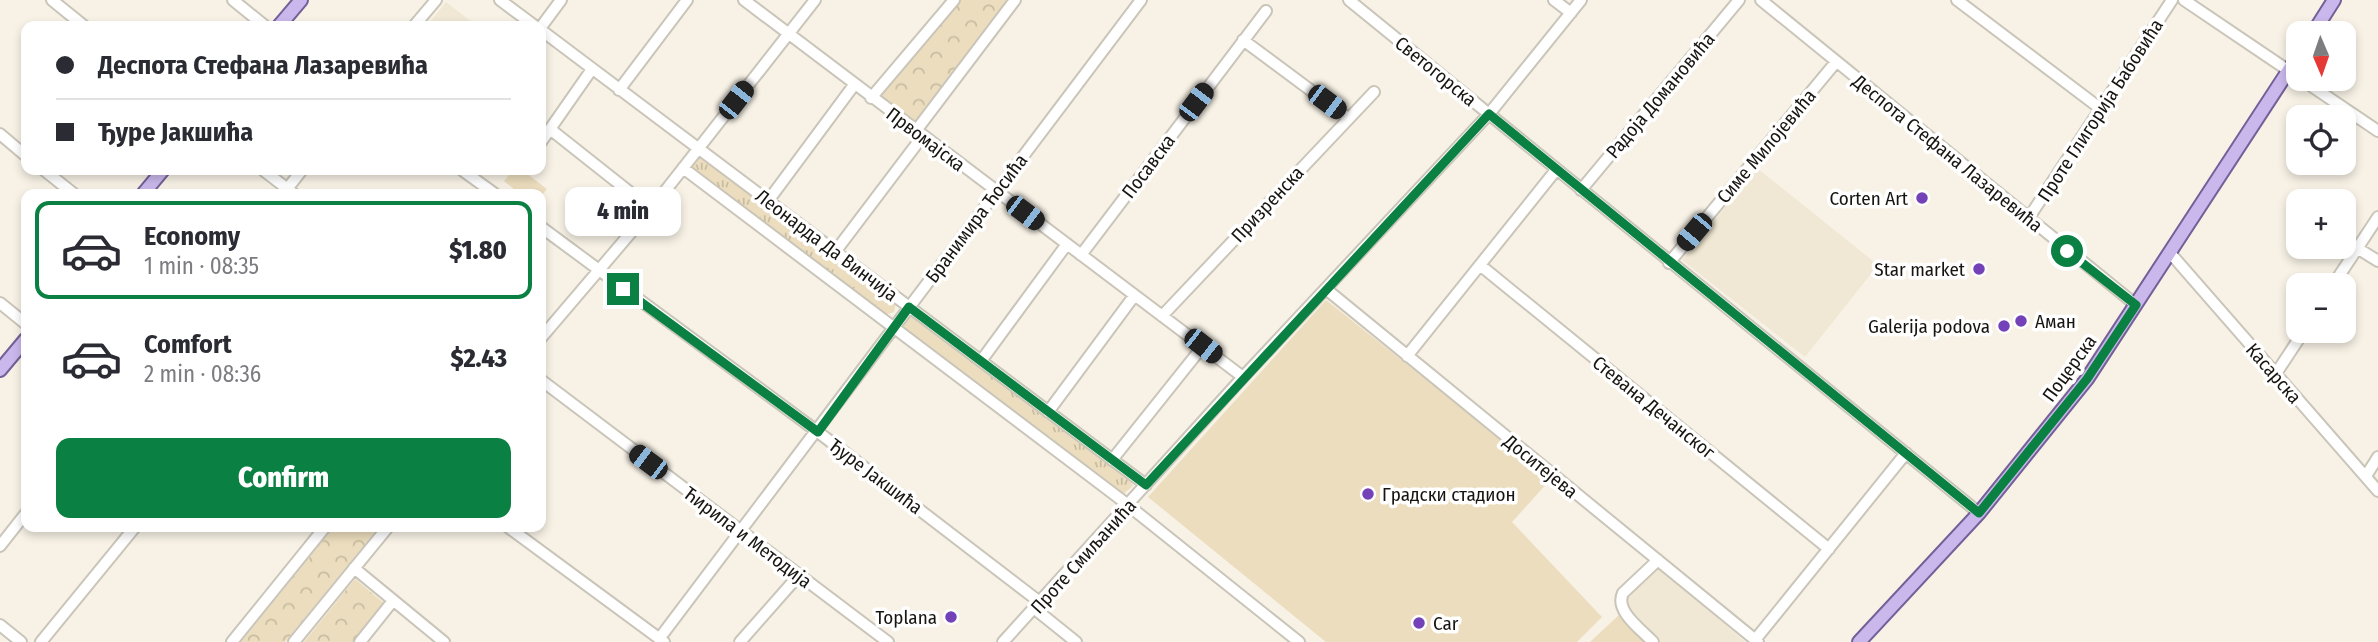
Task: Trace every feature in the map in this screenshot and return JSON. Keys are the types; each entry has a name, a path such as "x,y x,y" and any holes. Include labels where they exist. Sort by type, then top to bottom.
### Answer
{"main road":[{"path":"283,21 301,0"},
{"path":"2320,21 2334,0"},
{"name":"Поцерска","path":"1859,642 1979,513 2087,379 2286,89"},
{"path":"147,189 159,175"},
{"path":"0,370 21,345"}],"street":[{"path":"52,0 78,21"},
{"path":"233,0 259,21"},
{"path":"418,21 436,0"},
{"path":"500,0 528,21"},
{"path":"546,22 561,0"},
{"path":"620,89 687,0"},
{"name":"Првомајска","path":"744,0 1242,377"},
{"path":"546,332 651,209 815,0"},
{"path":"871,98 954,0"},
{"path":"835,252 1015,0"},
{"name":"Бранимира Ћосића","path":"662,640 778,479 818,432 1141,0"},
{"name":"Светогорска","path":"1349,0 1979,513"},
{"path":"1554,0 1571,13"},
{"name":"Проте Смиљанића","path":"1003,642 1242,377 1489,114 1581,0"},
{"name":"Радоја Домановића","path":"1581,190 1739,0"},
{"name":"Деспота Стефана Лазаревића","path":"1761,0 2136,305"},
{"path":"1957,0 2101,109"},
{"name":"Проте Глигорија Бабовића","path":"2028,219 2172,0"},
{"path":"2184,0 2286,68"},
{"name":"Посавска","path":"1081,254 1266,11"},
{"name":"Леонарда Да Винчија","path":"546,33 1146,485"},
{"path":"1243,40 1348,118"},
{"name":"Симе Милојевића","path":"1669,262 1836,62"},
{"path":"546,135 592,69"},
{"path":"768,201 854,85"},
{"path":"2319,91 2378,131"},
{"name":"Призренска","path":"1162,316 1374,92"},
{"path":"550,130 651,209"},
{"path":"0,134 21,152"},
{"name":"Леонарда Да Винчија","path":"683,167 1128,506 1299,642"},
{"path":"1406,356 1556,170"},
{"path":"50,175 68,189"},
{"path":"268,175 284,189"},
{"path":"470,175 488,189"},
{"path":"2341,273 2378,217"},
{"name":"Ђуре Јакшића","path":"546,231 818,432 1038,606 1076,642"},
{"path":"981,361 1067,244"},
{"path":"2357,248 2378,261"},
{"name":"Касарска","path":"2171,254 2378,491"},
{"name":"Стевана Дечанског","path":"1480,265 1829,549"},
{"name":"Доситејева","path":"1326,289 1756,641"},
{"path":"1048,412 1134,296"},
{"path":"0,303 21,320"},
{"path":"2275,375 2296,343"},
{"path":"1112,460 1203,346"},
{"name":"Ћирила и Методија","path":"546,384 888,642"},
{"path":"1756,641 1906,453"},
{"path":"2366,477 2378,457"},
{"path":"0,546 21,519"},
{"path":"41,642 131,532"},
{"path":"232,642 321,532"},
{"path":"294,642 384,532"},
{"path":"515,532 662,640"},
{"path":"1653,642 1622,609 1619,601 1623,593 1658,560"},
{"path":"354,568 392,602 444,642"},
{"path":"740,642 799,575"},
{"path":"360,642 392,602"},
{"path":"0,625 21,642"}],"shaded area":[{"path":"446,2 471,21 431,21"},
{"path":"1757,168 1878,265 1805,357 1682,260"},
{"path":"1659,566 1745,642 1660,642 1625,606 1624,598"}],"green space":[{"path":"957,0 1011,0 918,122 914,123 880,95"},
{"path":"698,156 896,303 894,312 885,315 692,169 691,165"},
{"path":"509,175 529,175 547,189 514,189 504,181"},
{"path":"1326,300 1551,479 1512,522 1602,617 1577,642 1326,642 1148,497"},
{"path":"908,316 913,316 1130,481 1133,486 1122,495 904,331 901,326"},
{"path":"330,532 375,532 285,642 241,642"},
{"path":"355,579 385,604 354,642 304,642"},
{"path":"1620,614 1646,642 1590,642"}],"place":[{"name":"Corten Art","path":"1922,198"},
{"name":"Star market","path":"1979,269"},
{"name":"Аман","path":"2021,321"},
{"name":"Galerija podova","path":"2004,326"},
{"name":"Градски стадион","path":"1368,494"},
{"name":"Toplana","path":"951,617"},
{"name":"Car","path":"1419,623"}],"route":[{"path":"623,289 818,432 909,307 1146,485 1242,377 1489,114 1979,513 2087,379 2136,305 2067,251"}]}
